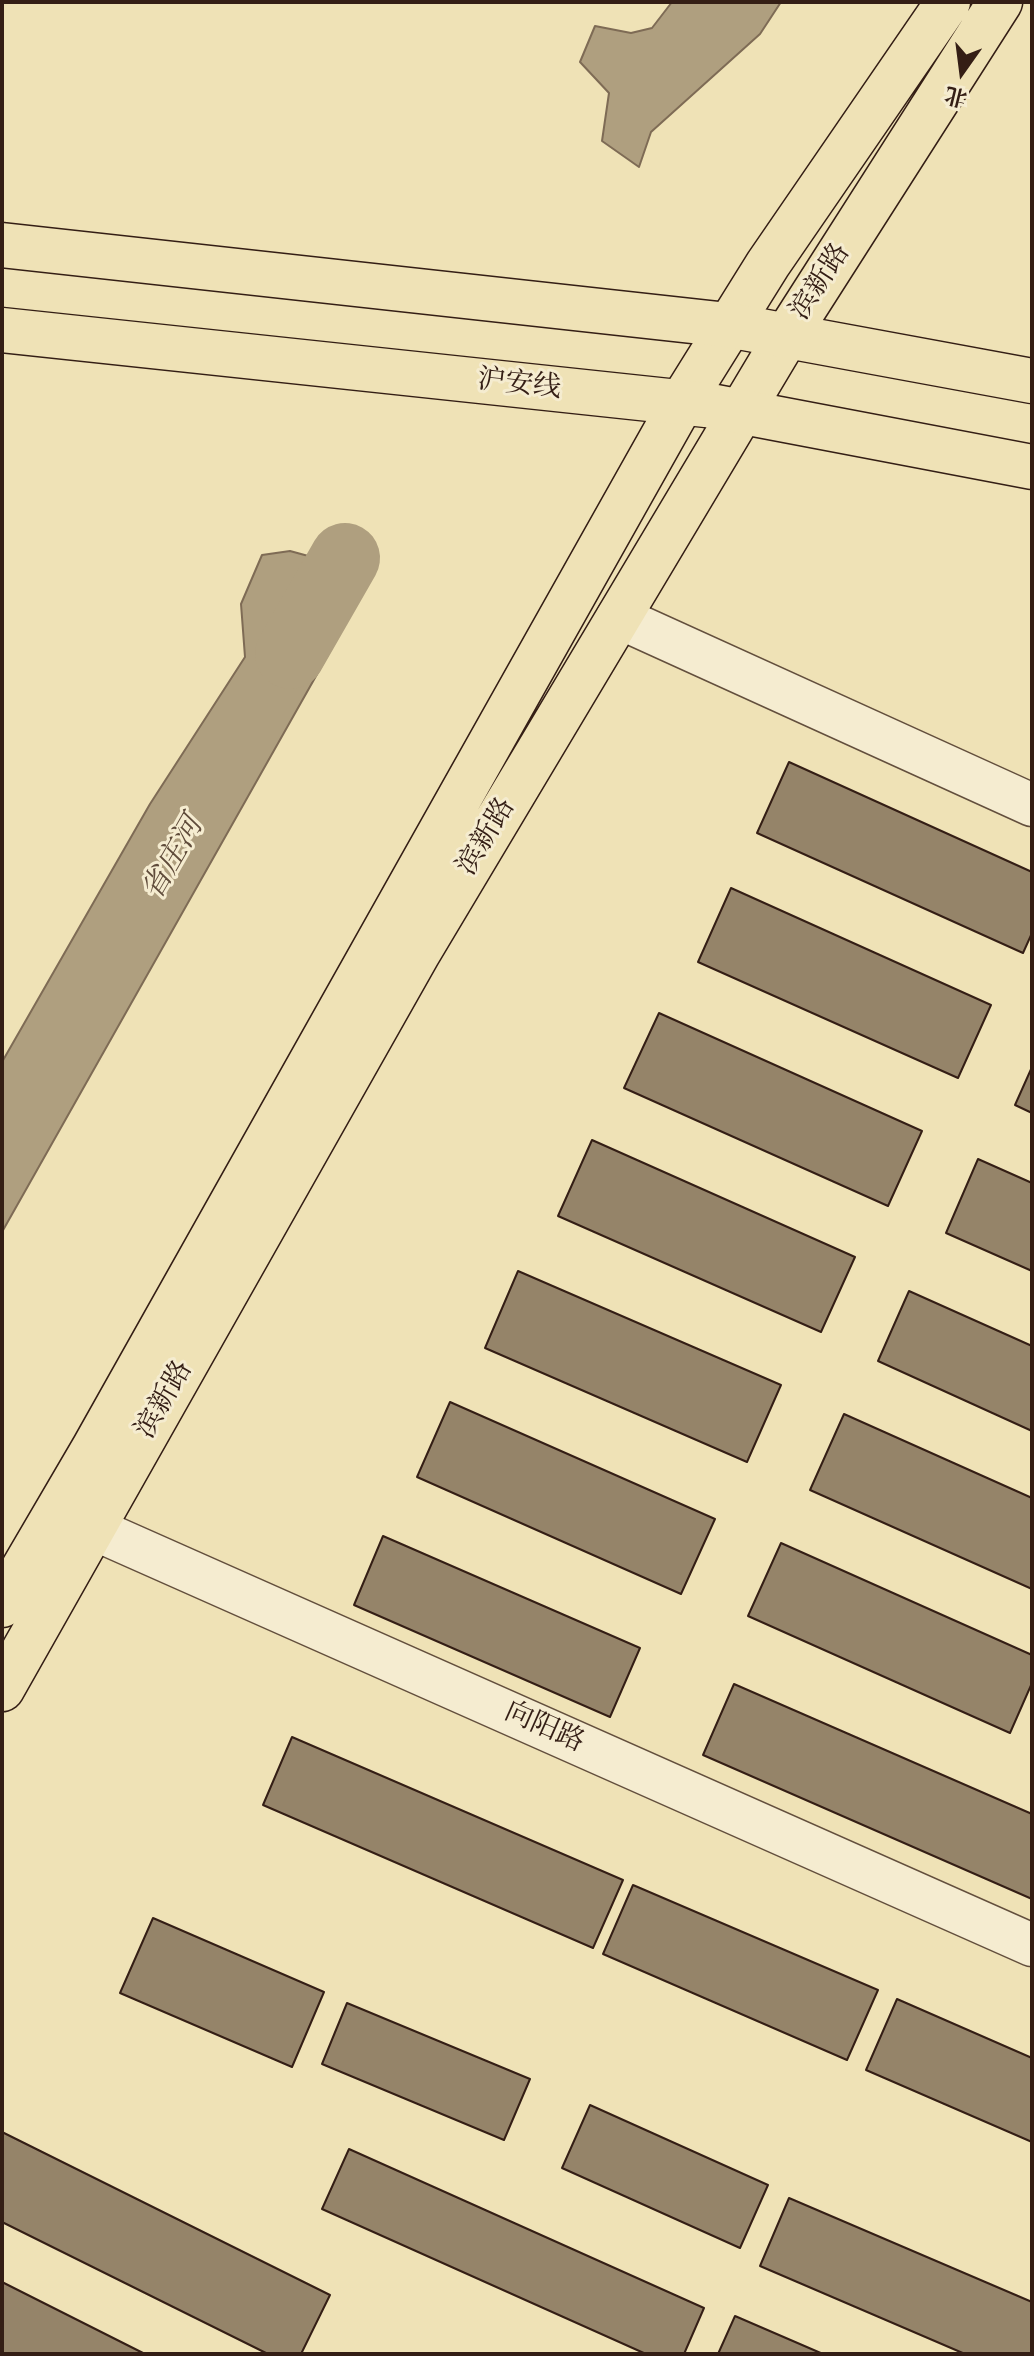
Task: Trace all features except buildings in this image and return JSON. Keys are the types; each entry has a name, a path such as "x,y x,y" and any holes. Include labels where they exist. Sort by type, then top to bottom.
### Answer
{"main road":[{"name":"滨新路","path":"2,1689 77,1516 682,402 728,325 948,2"},
{"name":"滨新路","path":"2,1605 77,1516 786,337 1000,2"},
{"path":"2,245 728,325 1032,381"},
{"name":"沪安线","path":"2,330 682,402 1032,467"}],"street":[{"path":"618,617 1032,805"},
{"name":"向阳路","path":"77,1516 1032,1945"}],"water":[{"path":"672,2 781,2 760,34 651,132 639,167 602,141 609,93 580,62 595,26 631,33 652,28"},
{"path":"290,551 334,563 355,607 2,1232 2,1062 150,804 245,657 241,604 262,555"}],"waterway":[{"name":"省庄河","path":"290,654 345,558"}]}
